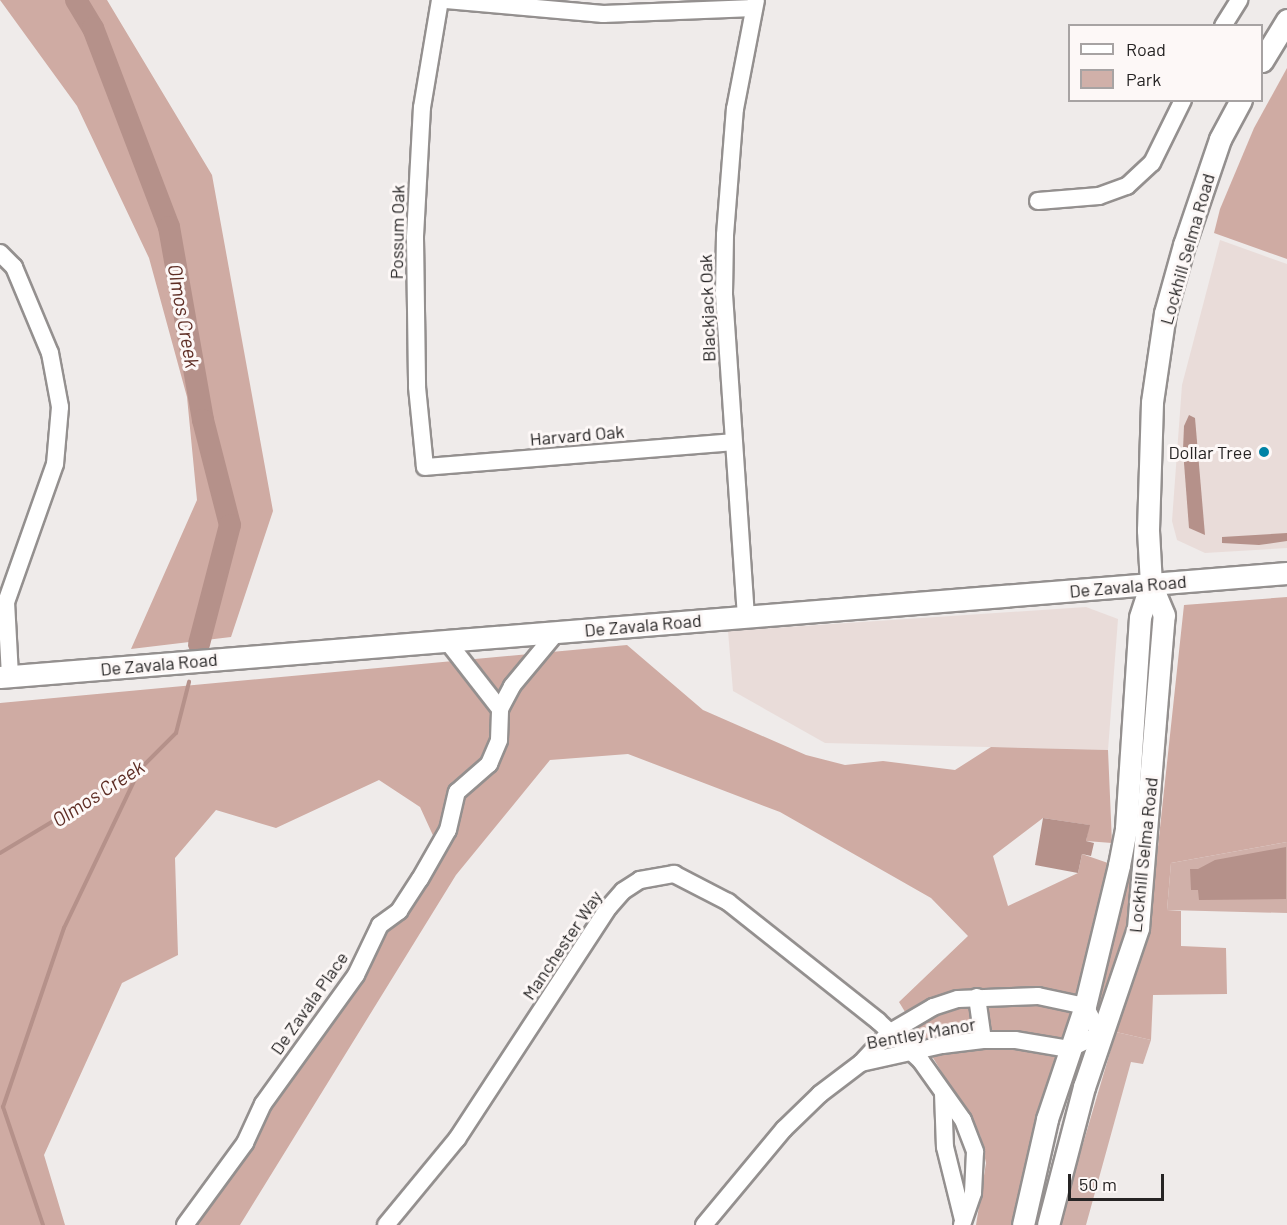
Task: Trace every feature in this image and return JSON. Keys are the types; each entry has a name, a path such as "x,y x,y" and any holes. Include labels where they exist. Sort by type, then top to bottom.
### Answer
{"main road":[{"path":"1263,59 1287,20"},
{"name":"Lockhill Selma Road","path":"1048,1225 1100,1034 1129,960 1138,928 1164,615 1151,584 1148,530 1152,402 1165,313 1194,210 1220,139 1240,102"},
{"name":"De Zavala Road","path":"5,677 1287,573"},
{"name":"Lockhill Selma Road","path":"1023,1225 1047,1119 1085,1006 1126,828 1140,617 1151,584"}],"street":[{"name":"Possum Oak","path":"425,466 417,387 415,238 422,107 440,0"},
{"path":"446,0 603,14 755,4"},
{"path":"1224,24 1239,0"},
{"name":"Blackjack Oak","path":"746,617 733,442 725,235 735,109 755,4"},
{"path":"1038,201 1099,196 1127,186 1152,163 1182,102"},
{"path":"0,253 14,267 50,353 60,407 55,464 6,602 5,677"},
{"name":"Harvard Oak","path":"425,466 733,442"},
{"name":"De Zavala Place","path":"185,1225 245,1143 263,1104 356,975 380,925 399,911 420,879 448,830 457,792 489,764 499,740 500,709 512,686 557,632"},
{"path":"447,641 500,709"},
{"name":"Manchester Way","path":"386,1225 462,1131 609,907 623,891 640,880 674,874 728,902 911,1052 963,1120 975,1152 973,1193 963,1223"},
{"name":"Bentley Manor","path":"704,1225 784,1128 820,1094 861,1063 889,1033 933,1007 977,997 1038,996 1085,1006"},
{"path":"977,997 983,1040"},
{"path":"1069,1049 1100,1034 1085,1006"},
{"name":"Bentley Manor","path":"861,1063 983,1040 1015,1040 1069,1049"},
{"path":"943,1093 945,1147 963,1223"}],"shaded area":[{"path":"0,0 107,0 212,175 273,511 231,637 131,649 197,500 187,397 149,258 77,106"},
{"path":"1287,68 1287,259 1214,233 1220,209 1254,128"},
{"path":"1220,240 1287,264 1287,548 1205,553 1177,540 1172,521 1182,385"},
{"path":"1189,415 1195,418 1205,535 1189,528 1183,450 1184,426"},
{"path":"1287,533 1287,541 1259,545 1222,543 1222,537"},
{"path":"1287,597 1287,842 1171,863 1167,910 1181,911 1181,946 1226,948 1227,994 1153,995 1151,1040 1116,1032 1057,1062 1016,1225 976,1225 986,1163 980,1135 899,1002 968,936 931,898 780,812 628,754 550,760 456,875 240,1225 192,1225 229,1180 283,1091 370,970 383,933 442,855 420,807 379,780 276,828 216,810 175,858 178,955 122,983 44,1155 65,1225 0,1225 0,703 627,645 703,710 806,755 845,765 883,761 955,770 991,747 1108,750 1112,843 1086,841 1089,825 1043,818 993,856 1008,906 1078,873 1082,854 1108,863 1156,865 1184,605"},
{"path":"1086,607 1118,619 1108,750 825,743 733,691 728,631"},
{"path":"1043,818 1090,825 1086,841 1094,843 1091,856 1082,854 1078,873 1035,865"},
{"path":"1286,847 1286,899 1199,900 1198,890 1191,890 1190,869 1198,869 1215,860"}],"green space":[{"path":"1287,842 1287,913 1167,910 1171,863"},
{"path":"1116,1032 1151,1040 1143,1064 1131,1062 1086,1225 1059,1225"}],"waterway":[{"name":"Olmos Creek","path":"76,0 93,28 169,227 203,420 230,525 199,644"},
{"name":"Olmos Creek","path":"0,853 140,769 176,733 189,682"},
{"path":"43,1225 3,1107 64,928 140,769"}],"place":[{"name":"Dollar Tree","path":"1264,452"}]}
